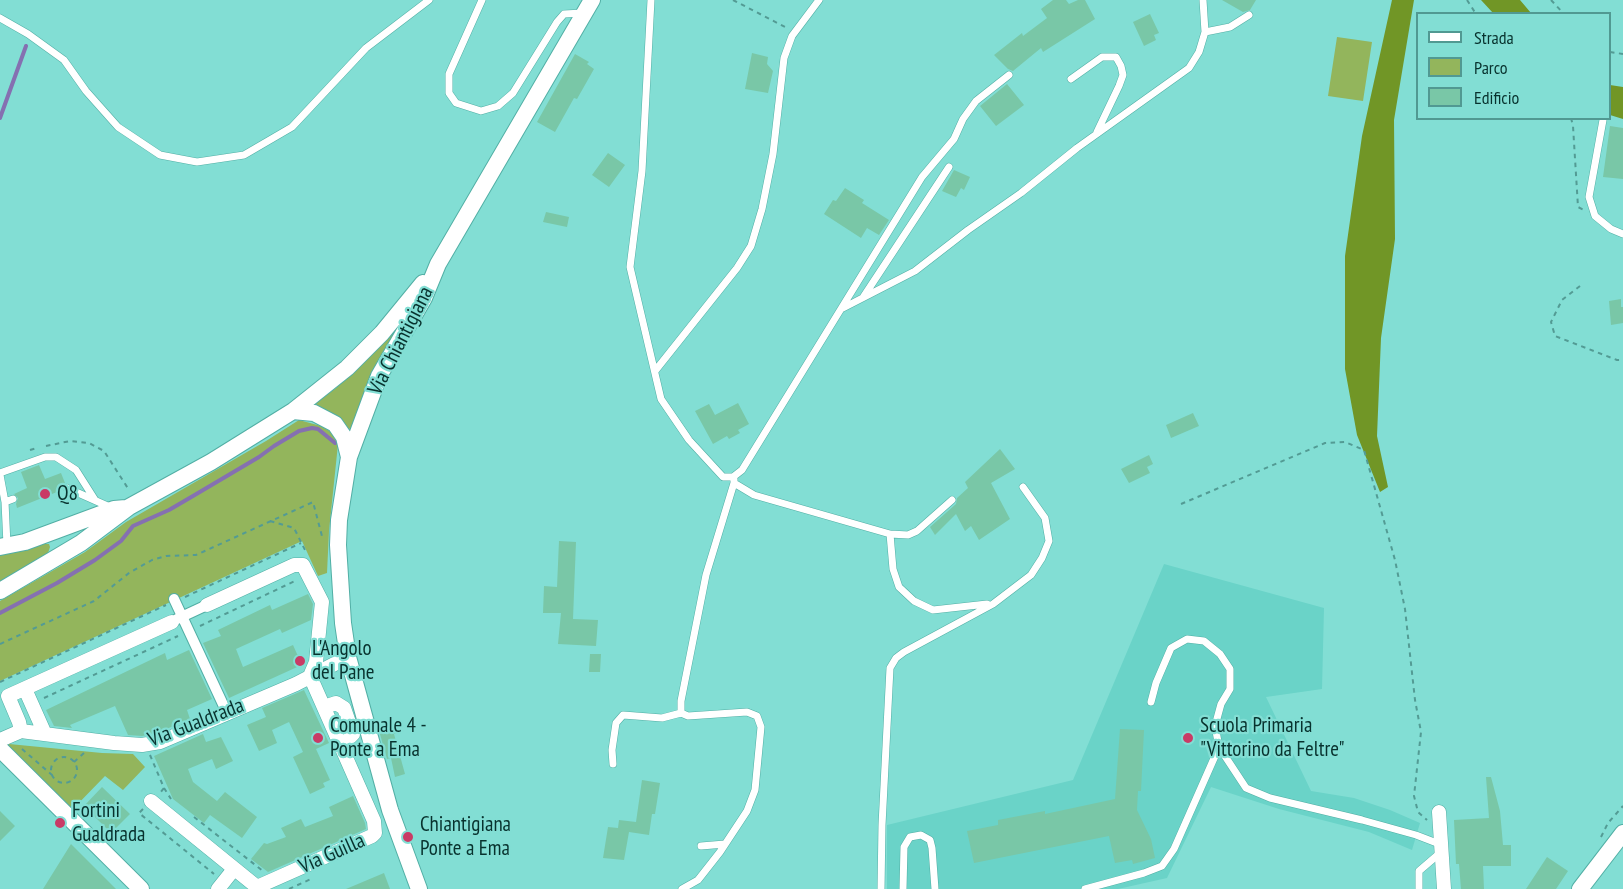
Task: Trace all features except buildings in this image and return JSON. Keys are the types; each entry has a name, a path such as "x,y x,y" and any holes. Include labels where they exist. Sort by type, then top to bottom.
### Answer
{"street":[{"name":"Via Chiantigiana","path":"419,889 390,810 348,657 340,597 338,544 339,520 349,457 379,376 424,298 438,264 587,7"},
{"path":"4,546 46,535 127,506 211,462 293,411 354,361 382,333 438,264"},
{"path":"293,411 314,413 335,424 344,437 349,457"},
{"path":"0,591 81,543 127,506"},
{"path":"12,741 20,722 8,696 294,565 303,565 322,602 316,662 310,676"},
{"path":"174,600 177,619 189,632 227,713"},
{"name":"Via Gualdrada","path":"12,741 45,734 114,743 151,744 160,742 348,657"},
{"name":"Via Guilla","path":"151,801 257,887 375,833 374,821 310,676"},
{"path":"25,689 45,734"},
{"path":"324,707 336,703 344,708 353,734 350,737"},
{"path":"0,740 12,741 141,889"},
{"path":"1439,819 1444,889"},
{"path":"1580,889 1623,833"},
{"path":"217,883 234,869"}],"lane":[{"path":"0,18 28,34 64,60 86,91 118,127 160,155 196,162 244,155 292,127 366,48 429,0"},
{"path":"482,0 449,74 449,93 456,103 480,111 498,106 513,93 564,14 587,7"},
{"path":"651,0 642,171 630,267 661,399 689,440 723,477 734,480 754,495 890,534 908,536 917,531 952,500"},
{"path":"655,371 737,268 751,246 762,209 773,154 784,58 795,32 819,0"},
{"path":"841,309 915,270 1021,193 1096,134 1189,68 1199,52 1205,32 1203,0"},
{"path":"1205,32 1230,27 1249,15"},
{"path":"1071,79 1102,57 1116,57 1121,66 1123,75 1119,86 1096,134"},
{"path":"681,713 681,701 706,574 734,480 922,177 954,139 976,100 1009,75"},
{"path":"1603,120 1589,197 1595,216 1611,229 1623,234"},
{"path":"863,298 949,167"},
{"path":"4,546 5,502 0,474 45,457 56,458 76,470 95,500"},
{"path":"881,889 890,668 896,658 904,652 993,604 1031,575 1042,558 1049,540 1045,518 1023,487"},
{"path":"67,488 95,500 127,506"},
{"path":"5,502 13,499"},
{"path":"890,534 893,569 898,587 914,601 933,610 993,604"},
{"path":"1151,702 1156,683 1171,648 1187,639 1204,641 1220,654 1230,669 1230,689 1221,704 1215,726 1219,747 1246,788 1270,798 1416,835 1442,849 1419,871 1419,889"},
{"path":"613,764 612,750 616,723 624,715 662,718 681,713 688,716 747,712 758,716 761,727 755,790 747,811 698,880 682,889"},
{"path":"1085,889 1162,866 1173,849 1219,747"},
{"path":"903,889 904,847 910,837 921,835 930,840 932,848 934,889"},
{"path":"701,846 725,844"}],"path":[{"path":"733,0 795,32"},
{"path":"1551,0 1562,12"},
{"path":"1572,120 1578,207 1595,216"},
{"path":"1580,286 1562,300 1551,322 1556,336 1617,360 1623,360"},
{"path":"30,450 70,441 89,443 104,451 127,506"},
{"path":"1181,504 1325,443 1345,442 1364,450 1395,560 1405,609 1415,700 1421,732 1414,796 1418,812 1430,822 1439,819"},
{"path":"0,644 94,601 129,573 152,560 166,556 196,555 313,502 323,540"},
{"path":"270,521 294,528 310,560"},
{"path":"0,682 302,543"},
{"path":"39,701 303,577"},
{"path":"12,741 59,781 71,781 76,774 74,762"},
{"path":"74,762 86,751"},
{"path":"149,752 172,801"},
{"path":"52,776 51,768 55,760 63,757 74,762"},
{"path":"164,788 139,813 217,883"},
{"path":"190,815 268,875"}],"shaded area":[{"name":"Scuola Primaria \"Vittorino da Feltre\"","path":"1164,564 1324,608 1322,689 1266,697 1311,791 1354,798 1420,823 1412,850 1369,832 1279,809 1211,787 1167,878 1118,889 887,889 887,825 1073,780"}],"green space":[{"path":"1392,0 1414,0 1394,120 1395,239 1381,338 1377,436 1388,487 1380,492 1357,435 1345,369 1345,256 1362,136"},
{"path":"1481,0 1520,0 1530,12 1492,12"},
{"path":"1337,37 1372,42 1363,101 1328,96"},
{"path":"1611,85 1623,87 1623,119 1611,115"},
{"path":"393,333 397,336 354,428 348,429 310,407 336,388"},
{"path":"299,420 321,426 331,432 338,444 327,573 318,576 302,541 0,681 0,601 85,552 126,522"},
{"path":"49,544 50,547 47,556 0,586 0,553"},
{"path":"9,744 133,754 145,767 123,790 105,776 71,811 6,746"}],"waterway":[{"path":"0,118 26,46"},
{"path":"0,613 95,560 121,541 133,526 169,510 299,431 318,429 335,443"}],"place":[{"name":"Q8","path":"45,494"},
{"name":"L'Angolo del Pane","path":"300,661"},
{"name":"Comunale 4 - Ponte a Ema","path":"318,738"},
{"name":"Scuola Primaria \"Vittorino da Feltre\"","path":"1188,738"},
{"name":"Fortini Gualdrada","path":"60,823"},
{"name":"Chiantigiana Ponte a Ema","path":"408,837"}]}
